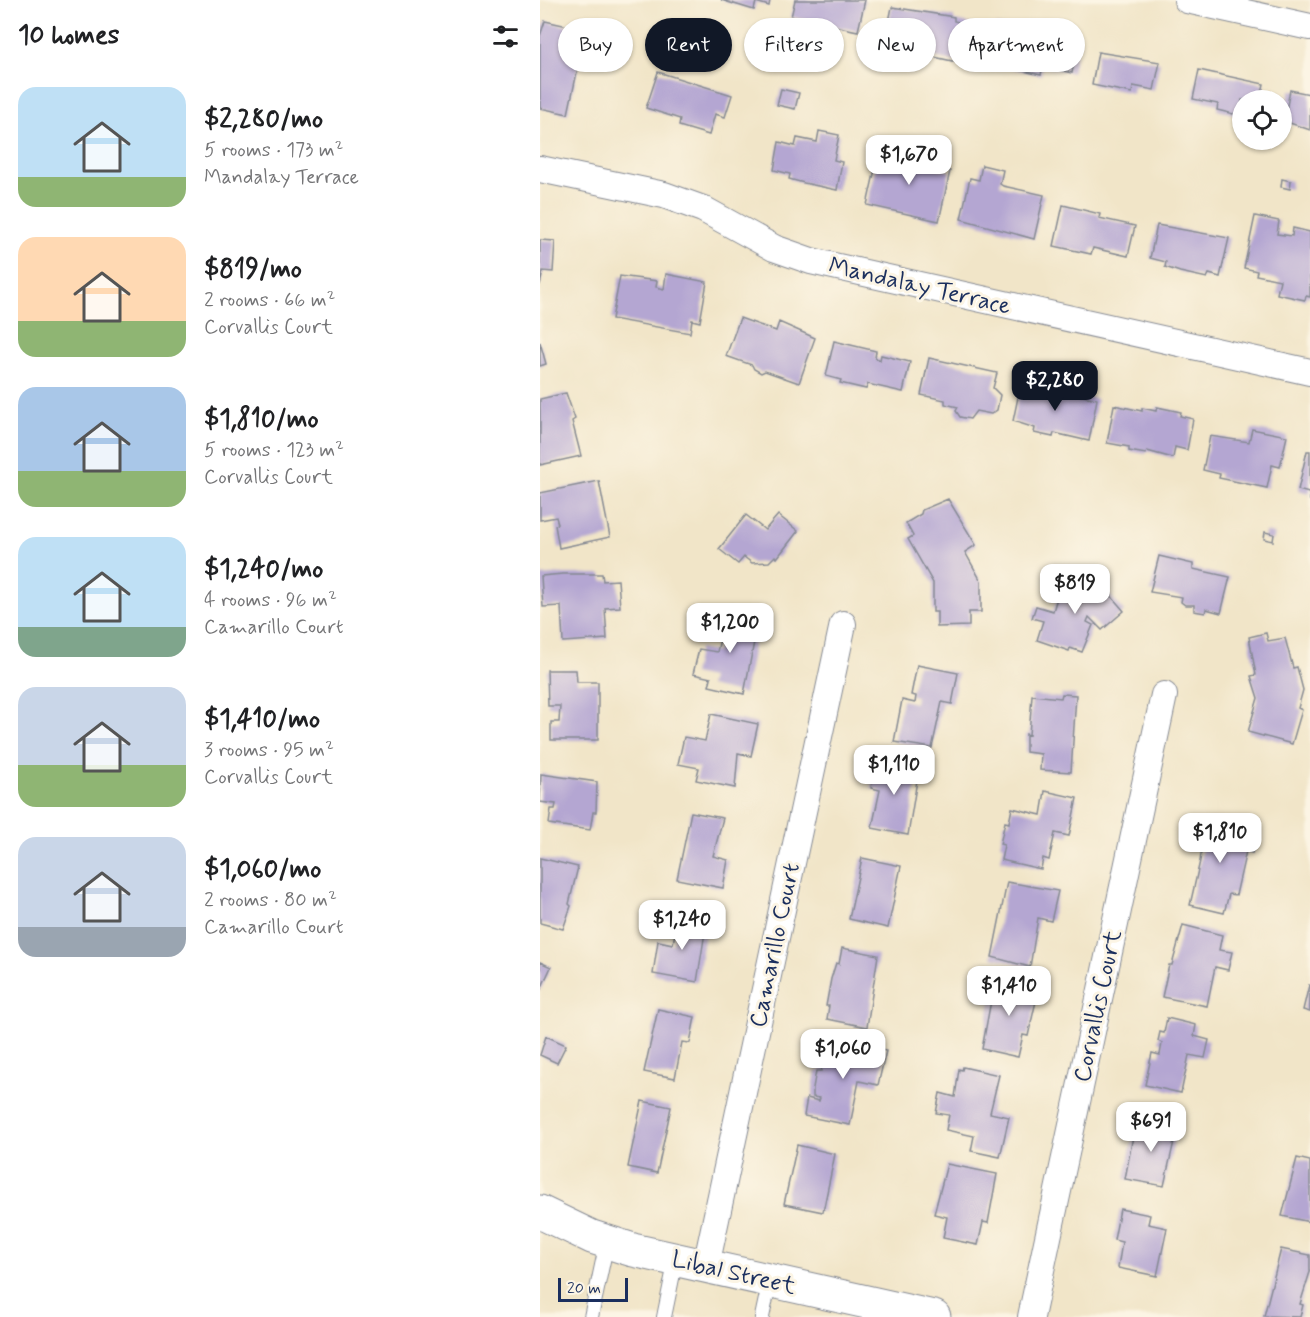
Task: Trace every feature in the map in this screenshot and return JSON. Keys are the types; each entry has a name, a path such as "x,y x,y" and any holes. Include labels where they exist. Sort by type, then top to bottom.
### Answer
{"street":[{"path":"1187,0 1310,27"},
{"name":"Mandalay Terrace","path":"540,169 664,195 703,209 774,248 811,261 1310,372"},
{"name":"Camarillo Court","path":"691,1262 843,624"},
{"name":"Corvallis Court","path":"1031,1317 1164,695"},
{"name":"Libal Street","path":"540,1212 561,1224 607,1242 934,1317"}],"lane":[{"path":"591,1317 607,1242"},
{"path":"664,1317 691,1262"},
{"path":"762,1317 770,1280"}],"building":[{"path":"721,0 770,0 769,6 756,2 754,10"},
{"path":"795,0 865,0 861,18 856,18 856,31 844,28 844,18 791,17"},
{"path":"892,7 954,17 948,18 948,60 936,57 936,18 890,18"},
{"path":"545,21 558,24 558,72 577,72 568,114 540,108 540,36"},
{"path":"1098,52 1160,62 1154,90 1133,86 1132,93 1092,85"},
{"path":"1199,70 1264,84 1262,90 1232,90 1232,114 1217,110 1218,104 1193,99"},
{"path":"658,72 732,95 725,117 715,114 709,135 679,126 680,119 646,108"},
{"path":"781,89 799,93 795,109 777,105"},
{"path":"1292,90 1310,94 1310,130 1292,124"},
{"path":"819,131 839,135 834,160 842,162 837,190 789,179 790,174 774,170 779,142 795,146 797,138 817,142"},
{"path":"896,147 923,153 920,165 950,171 939,221 867,205 878,156 893,159"},
{"path":"982,165 1003,170 1000,184 1003,186 1044,195 1034,239 961,219 970,178 979,180"},
{"path":"1282,179 1291,181 1290,189 1281,187"},
{"path":"1063,205 1100,214 1099,218 1135,226 1128,256 1093,248 1091,254 1054,246"},
{"path":"1255,216 1279,221 1277,234 1292,236 1293,228 1310,232 1310,297 1306,296 1305,300 1277,294 1280,280 1256,275 1257,271 1244,268"},
{"path":"1157,225 1229,238 1220,277 1209,274 1207,278 1180,272 1165,267 1166,262 1150,258"},
{"path":"540,240 555,241 553,272 543,271 540,285"},
{"path":"666,274 707,282 700,322 692,320 690,333 612,319 620,276 657,281 656,287 664,289"},
{"path":"740,318 776,331 779,322 815,338 799,383 765,371 761,373 752,365 726,356"},
{"path":"834,341 876,351 875,358 880,360 881,355 910,362 903,392 868,384 866,389 840,383 841,380 826,376"},
{"path":"540,342 546,364 540,366"},
{"path":"929,358 997,373 993,388 1000,395 997,410 991,414 976,411 970,419 960,417 956,411 958,407 945,404 945,400 921,395"},
{"path":"1021,383 1097,399 1089,441 1054,433 1053,437 1034,433 1035,428 1013,421"},
{"path":"566,393 575,419 572,421 581,456 540,465 540,399"},
{"path":"1114,405 1142,411 1142,408 1156,411 1157,407 1181,412 1180,416 1193,419 1187,450 1175,447 1173,458 1147,451 1146,454 1129,451 1129,447 1107,443"},
{"path":"1252,429 1287,436 1280,467 1272,465 1267,488 1219,478 1220,474 1203,470 1210,436 1249,442"},
{"path":"1307,451 1310,451 1310,501 1309,493 1298,490"},
{"path":"599,481 610,537 559,548 556,517 540,520 540,493"},
{"path":"948,499 976,545 965,552 981,581 981,612 969,612 969,626 937,627 937,612 933,612 933,583 908,539 913,536 906,523 921,514 922,510"},
{"path":"746,515 765,530 778,515 798,531 777,558 775,556 769,562 752,563 744,557 738,564 719,549"},
{"path":"1265,532 1274,534 1273,541 1264,539"},
{"path":"1159,556 1193,564 1193,569 1230,577 1221,613 1206,609 1205,613 1194,611 1194,605 1185,605 1181,602 1182,597 1150,592"},
{"path":"602,574 603,581 618,580 620,607 605,608 607,639 563,642 561,606 543,607 541,576"},
{"path":"1052,581 1083,592 1086,584 1105,589 1124,611 1102,630 1089,617 1087,622 1093,625 1082,652 1070,648 1069,651 1037,640 1043,621 1032,618 1036,606 1053,611 1057,598 1047,596"},
{"path":"727,609 759,616 744,694 709,686 711,678 693,674 699,649 717,652"},
{"path":"1266,633 1268,641 1285,638 1293,668 1297,667 1303,690 1298,708 1302,710 1292,744 1248,732 1258,698 1251,676 1256,675 1249,637"},
{"path":"917,665 958,673 952,704 942,702 932,748 894,742 902,700 915,703 916,696 911,695"},
{"path":"547,670 576,670 577,682 598,682 598,740 551,740 551,722 559,722 560,706 548,706"},
{"path":"1062,694 1076,695 1071,772 1040,770 1041,754 1026,752 1026,734 1029,735 1032,695 1061,698"},
{"path":"711,714 758,724 751,756 738,753 735,788 696,780 699,768 678,764 684,737 705,741"},
{"path":"876,760 919,768 908,835 872,828 880,790 871,788"},
{"path":"541,774 597,782 596,812 593,812 590,830 549,824 551,809 555,809 556,804 540,802"},
{"path":"1045,791 1077,798 1069,836 1055,833 1049,860 1043,858 1041,869 1001,860 1004,845 1000,844 1005,822 1009,823 1012,808 1041,815"},
{"path":"691,812 723,818 713,856 728,860 723,888 677,879"},
{"path":"1211,819 1244,826 1244,830 1256,833 1252,853 1246,851 1236,895 1229,894 1224,913 1190,905 1200,861 1202,847 1199,846 1203,821 1211,823"},
{"path":"540,858 578,867 569,904 571,906 563,929 540,923"},
{"path":"862,858 901,866 888,928 849,919"},
{"path":"1007,882 1058,891 1051,921 1038,918 1030,967 992,957"},
{"path":"678,916 707,920 697,982 653,974 658,941 673,944"},
{"path":"1183,925 1222,935 1219,950 1232,952 1228,970 1215,967 1207,1006 1162,997 1169,965 1172,965"},
{"path":"842,948 878,955 867,1027 827,1019 829,1006 826,1006 831,979 836,963 839,964"},
{"path":"540,962 551,967 540,991"},
{"path":"995,979 1039,988 1028,1036 1023,1035 1018,1057 982,1049"},
{"path":"1310,985 1310,1012 1303,1010"},
{"path":"658,1009 695,1017 690,1043 682,1042 675,1078 644,1072"},
{"path":"1167,1018 1196,1025 1194,1036 1209,1040 1205,1058 1189,1055 1181,1093 1145,1085 1152,1053 1160,1055 1162,1043 1158,1041 1160,1032 1164,1033"},
{"path":"546,1036 566,1045 557,1063 540,1055"},
{"path":"827,1039 886,1051 878,1085 859,1081 850,1125 804,1116 807,1098 819,1101 820,1098 813,1097 813,1088 816,1071 821,1071"},
{"path":"963,1067 999,1075 990,1113 1009,1117 1000,1157 971,1151 974,1136 946,1130 949,1115 936,1113 940,1093 955,1097 959,1069 962,1070"},
{"path":"642,1101 671,1107 657,1173 628,1167"},
{"path":"1136,1120 1177,1128 1164,1186 1125,1179"},
{"path":"797,1145 835,1154 823,1212 784,1204"},
{"path":"1297,1158 1310,1161 1310,1222 1282,1216"},
{"path":"947,1164 997,1174 988,1223 983,1222 978,1245 943,1238 947,1217 934,1214"},
{"path":"1120,1209 1150,1215 1148,1224 1167,1228 1157,1276 1118,1268 1122,1242 1114,1240"},
{"path":"1281,1249 1310,1255 1310,1272 1300,1304 1303,1305 1300,1317 1264,1316"}]}
